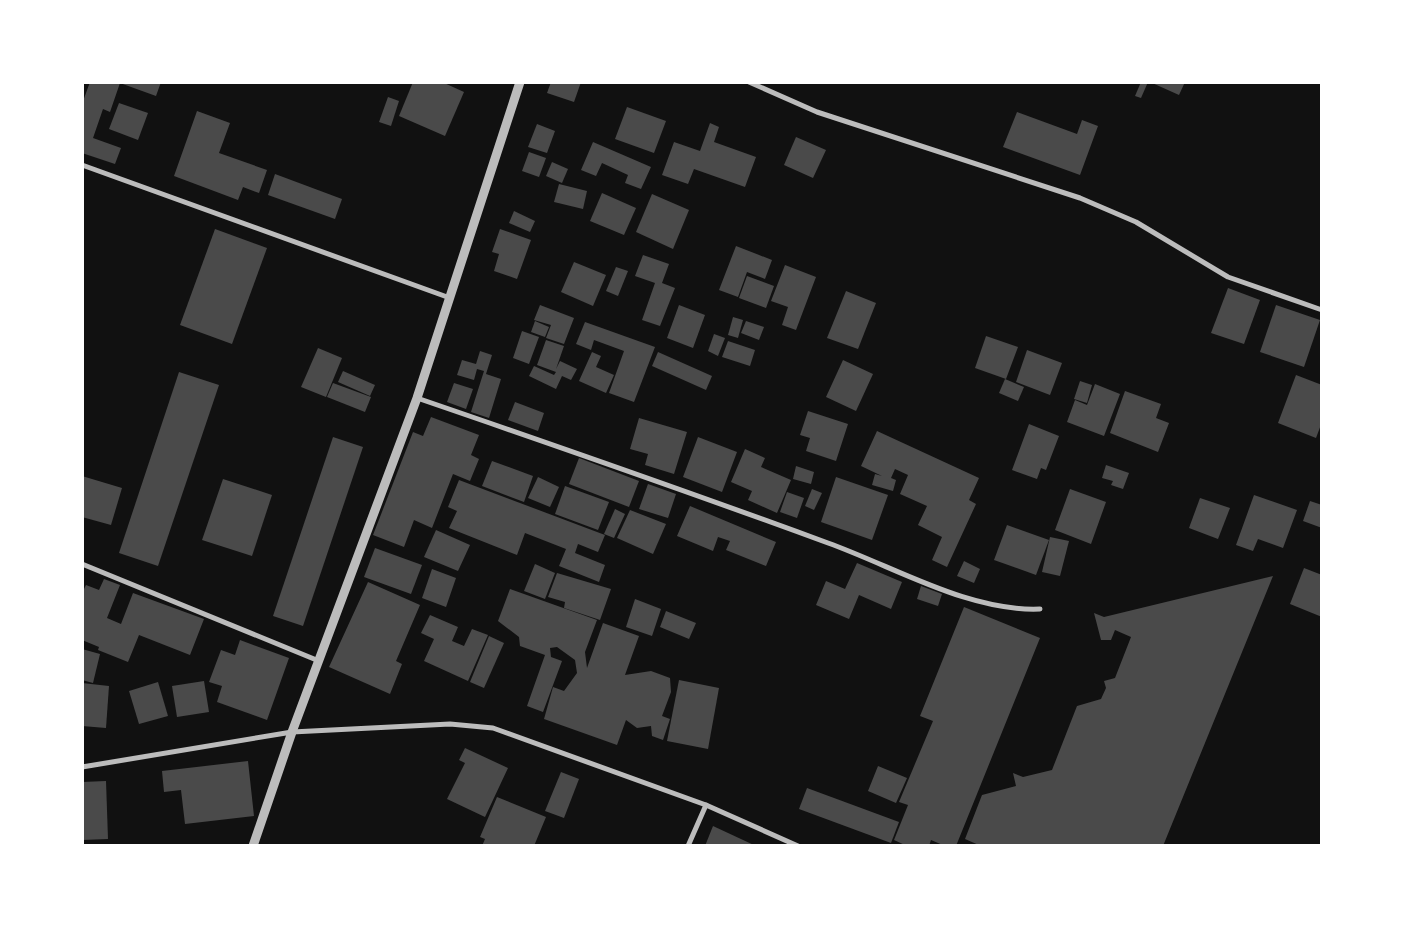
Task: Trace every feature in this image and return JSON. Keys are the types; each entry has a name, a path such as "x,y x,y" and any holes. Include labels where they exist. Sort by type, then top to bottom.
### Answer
{"street":[{"path":"253,846 292,732 320,662 417,398 520,82"},
{"path":"749,82 817,112 1080,198 1136,222 1228,277 1322,310"},
{"path":"82,165 450,298"},
{"path":"417,398 694,493 834,545 974,601 1007,609 1040,609"},
{"path":"82,564 320,662"},
{"path":"82,767 292,732 450,724 493,728 706,805 798,846"},
{"path":"688,846 706,805"}],"building":[{"path":"90,82 161,82 156,96 120,83 110,112 103,109 93,138 121,148 115,164 82,153 82,104"},
{"path":"413,82 442,82 464,92 445,136 399,116"},
{"path":"551,82 581,82 574,102 547,93"},
{"path":"1141,82 1148,82 1141,98 1135,96"},
{"path":"1150,82 1185,82 1179,95"},
{"path":"388,97 399,101 391,126 379,122"},
{"path":"119,103 148,113 138,140 109,129"},
{"path":"627,107 666,121 654,153 615,139"},
{"path":"197,111 230,123 219,153 267,170 259,193 243,187 238,200 174,176"},
{"path":"1017,112 1077,134 1082,120 1098,126 1080,175 1003,147"},
{"path":"710,123 719,127 714,142 756,157 745,187 694,169 688,184 662,175 674,142 700,151"},
{"path":"537,124 555,131 547,153 528,147"},
{"path":"796,137 826,150 813,178 784,165"},
{"path":"593,142 651,167 641,189 625,183 628,175 602,163 596,176 581,170"},
{"path":"529,152 546,158 539,177 522,171"},
{"path":"552,162 568,169 562,183 546,176"},
{"path":"275,174 342,199 335,219 268,195"},
{"path":"559,184 587,191 583,209 554,202"},
{"path":"602,193 636,208 624,235 590,221"},
{"path":"652,194 689,210 673,249 636,232"},
{"path":"514,211 535,221 530,232 509,223"},
{"path":"215,229 267,248 232,344 180,325"},
{"path":"500,229 531,240 517,279 494,271 499,254 492,252"},
{"path":"736,246 772,260 765,279 747,272 738,297 719,290"},
{"path":"643,255 669,264 662,283 675,288 660,326 642,320 655,283 635,276"},
{"path":"574,262 606,275 593,306 561,292"},
{"path":"785,265 816,277 796,330 782,325 788,307 771,301"},
{"path":"616,267 628,271 618,296 606,291"},
{"path":"747,276 774,286 766,308 739,298"},
{"path":"1228,288 1260,300 1244,344 1211,333"},
{"path":"846,291 876,303 858,349 827,338"},
{"path":"540,305 574,318 564,344 546,338 551,325 534,320"},
{"path":"679,305 705,315 693,348 667,338"},
{"path":"1276,305 1320,320 1304,367 1260,352"},
{"path":"733,317 743,320 738,338 728,335"},
{"path":"535,321 549,327 545,337 531,332"},
{"path":"746,321 764,327 759,340 741,333"},
{"path":"585,322 655,347 634,402 609,393 624,351 594,340 591,350 576,344"},
{"path":"522,331 539,337 529,364 513,358"},
{"path":"714,334 725,338 718,356 708,351"},
{"path":"986,336 1018,347 1006,379 975,368"},
{"path":"546,340 564,346 556,369 560,361 577,369 571,380 562,376 556,389 529,376 534,366 554,375 556,372 537,365"},
{"path":"728,341 755,350 750,366 722,357"},
{"path":"318,348 342,358 326,397 301,387"},
{"path":"1027,350 1062,363 1050,395 1016,382"},
{"path":"480,351 492,355 486,374 501,379 489,418 471,412 484,371 477,369 474,380 457,375 462,360 476,364"},
{"path":"592,352 601,356 596,367 614,375 606,393 579,381"},
{"path":"658,352 712,376 706,390 652,366"},
{"path":"843,360 873,374 856,411 826,397"},
{"path":"343,371 375,385 370,396 338,382"},
{"path":"179,372 219,385 158,566 119,553"},
{"path":"1296,375 1322,385 1322,422 1316,438 1278,423"},
{"path":"1005,379 1024,387 1018,401 999,393"},
{"path":"1080,381 1092,385 1087,403 1074,399"},
{"path":"333,383 371,397 365,412 327,397"},
{"path":"454,383 473,389 466,409 447,402"},
{"path":"1095,384 1120,394 1104,436 1067,422 1075,400 1087,405"},
{"path":"1125,391 1161,404 1156,418 1169,423 1158,452 1110,433"},
{"path":"515,402 544,413 538,431 508,420"},
{"path":"808,411 848,424 836,461 806,451 810,438 800,435"},
{"path":"431,417 479,435 471,455 479,459 470,481 453,474 432,528 414,520 404,547 373,535 413,432 423,436"},
{"path":"639,418 687,432 674,474 645,465 648,454 630,449"},
{"path":"1029,424 1059,436 1046,470 1041,468 1037,479 1012,470"},
{"path":"877,431 979,478 969,500 976,504 947,567 932,560 942,537 918,525 927,506 900,494 908,475 895,469 891,478 896,480 893,491 872,485 875,474 882,476 861,466"},
{"path":"333,437 363,447 303,626 273,616"},
{"path":"698,437 737,452 722,492 683,477"},
{"path":"745,449 765,458 761,467 791,480 777,513 748,500 752,491 731,482"},
{"path":"579,458 639,481 629,507 569,484"},
{"path":"492,461 533,476 524,502 482,486"},
{"path":"1106,465 1129,473 1123,489 1111,485 1113,481 1102,478"},
{"path":"796,466 814,472 811,484 793,479"},
{"path":"82,476 122,488 111,525 82,517"},
{"path":"538,477 559,487 550,507 528,498"},
{"path":"836,477 888,495 872,540 821,522"},
{"path":"223,479 272,495 252,556 202,540"},
{"path":"459,480 605,535 598,552 578,544 575,553 605,565 599,582 559,566 566,549 525,533 517,555 449,528 457,511 448,507"},
{"path":"648,484 676,494 668,518 639,509"},
{"path":"565,486 609,502 598,530 555,514"},
{"path":"812,489 822,493 814,510 805,506"},
{"path":"1070,489 1106,502 1091,544 1055,530"},
{"path":"787,492 804,498 797,518 780,512"},
{"path":"1254,495 1297,510 1283,548 1258,539 1253,551 1236,545"},
{"path":"1200,498 1230,508 1218,539 1189,528"},
{"path":"1310,501 1322,505 1322,528 1303,521"},
{"path":"690,506 776,542 766,566 726,550 730,541 718,537 713,551 677,536"},
{"path":"615,509 625,514 614,538 604,534"},
{"path":"630,510 666,524 653,554 617,538"},
{"path":"1007,525 1049,540 1036,575 994,560"},
{"path":"436,530 470,545 458,571 424,557"},
{"path":"1050,537 1069,541 1060,576 1042,572"},
{"path":"375,548 422,565 411,594 364,577"},
{"path":"964,561 980,569 974,583 957,576"},
{"path":"857,563 902,582 891,609 859,595 849,619 816,605 826,581 845,589"},
{"path":"535,564 555,573 545,599 524,591"},
{"path":"1304,568 1322,575 1322,617 1290,604"},
{"path":"432,569 456,578 446,607 422,598"},
{"path":"557,573 611,589 600,620 564,608 565,602 548,597"},
{"path":"1273,576 1163,846 981,846 965,839 982,795 1016,786 1013,773 1023,777 1052,770 1077,706 1101,699 1106,688 1104,681 1115,678 1131,637 1115,630 1111,640 1101,640 1094,613 1104,617"},
{"path":"104,579 120,585 107,618 121,624 133,593 204,619 190,655 139,635 128,662 98,650 99,647 82,640 82,593 86,585 99,590"},
{"path":"368,582 420,605 396,661 402,664 390,694 329,667"},
{"path":"921,586 942,594 938,606 917,599"},
{"path":"510,589 597,620 585,652 587,668 603,623 639,636 625,675 651,671 670,678 671,692 662,716 670,719 663,740 652,736 651,726 637,728 626,720 617,745 544,719 553,687 564,691 577,673 575,660 557,647 550,648 551,657 562,661 543,712 527,706 545,655 520,646 519,637 498,621"},
{"path":"635,599 661,609 652,636 626,627"},
{"path":"964,607 1040,638 956,846 945,846 931,840 929,846 907,846 894,840 908,805 899,802 933,721 920,716"},
{"path":"666,611 696,623 689,639 660,627"},
{"path":"430,615 458,627 452,641 464,646 472,629 488,635 468,681 424,661 434,639 421,633"},
{"path":"489,636 504,643 484,688 470,682"},
{"path":"240,640 289,658 267,720 217,702 222,686 209,682 221,650 235,655"},
{"path":"82,649 100,654 93,683 82,680"},
{"path":"679,680 719,688 708,749 667,741"},
{"path":"204,681 209,712 177,717 172,686"},
{"path":"158,682 168,716 139,724 129,691"},
{"path":"82,683 109,686 106,728 82,726"},
{"path":"465,748 508,768 485,817 447,799 465,763 459,760"},
{"path":"248,761 254,816 185,824 181,790 164,792 162,771"},
{"path":"878,766 907,778 896,803 868,791"},
{"path":"561,772 579,779 564,818 545,811"},
{"path":"106,781 108,839 82,840 82,782"},
{"path":"807,788 899,822 891,843 799,809"},
{"path":"497,797 546,817 534,846 482,846 485,839 480,837"},
{"path":"713,826 756,846 705,846"}]}
